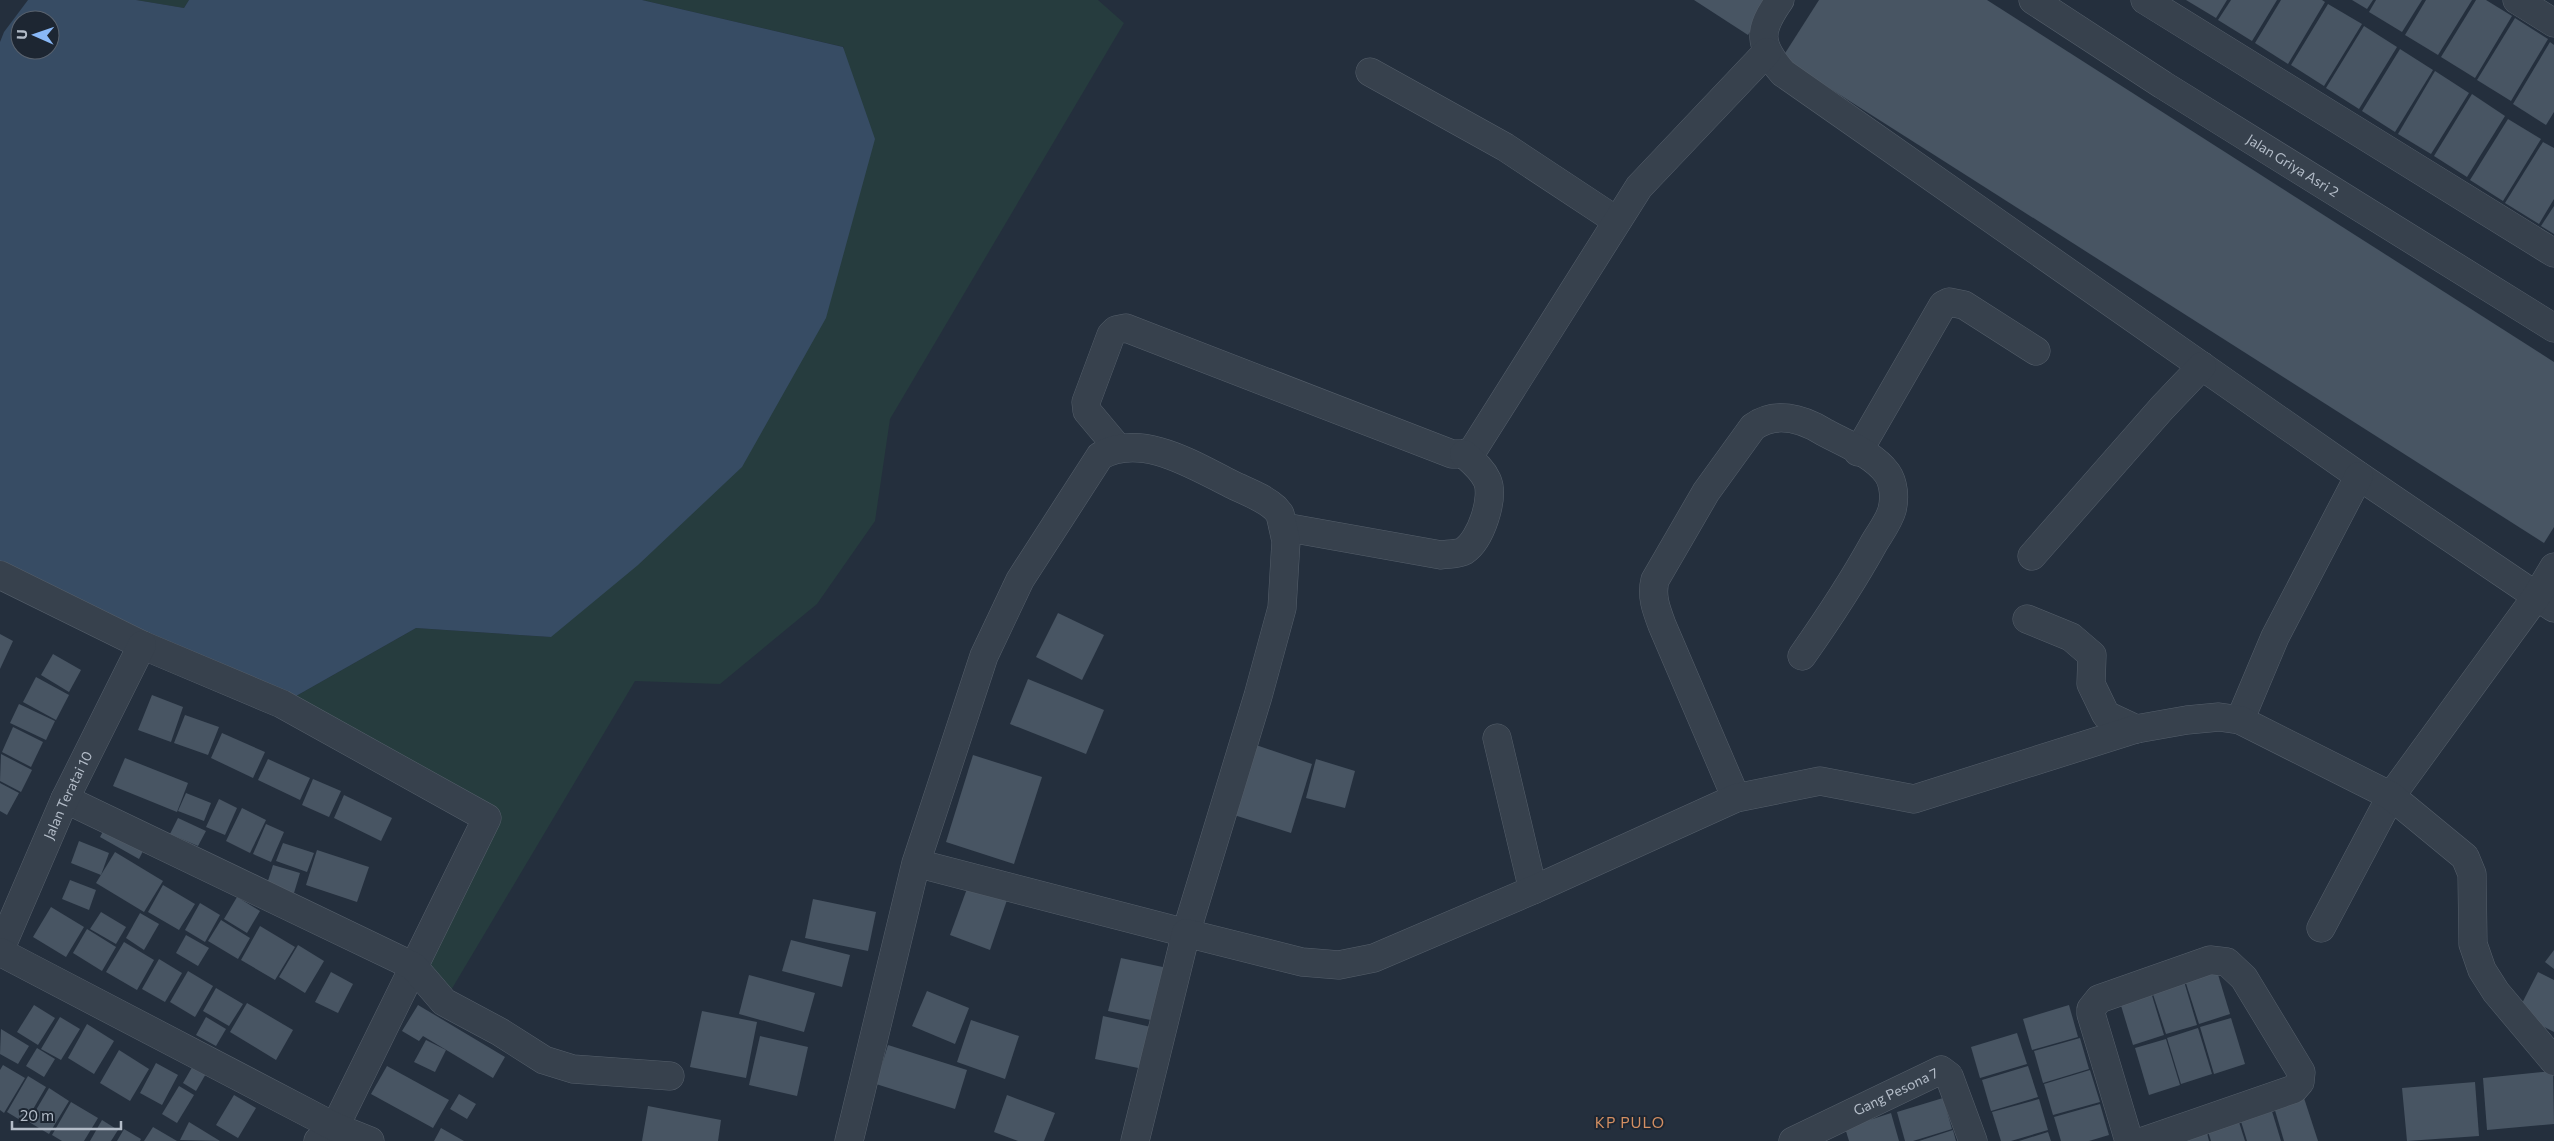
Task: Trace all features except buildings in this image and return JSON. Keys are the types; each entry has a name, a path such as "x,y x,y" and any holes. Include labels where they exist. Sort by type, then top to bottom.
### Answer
{"street":[{"path":"1780,0 1765,26 1762,40 1767,52 1783,73 2359,476 2545,603"},
{"name":"Jalan Griya Asri 2","path":"2033,0 2171,90 2554,328"},
{"path":"2145,0 2554,252"},
{"path":"2518,0 2554,23"},
{"path":"1118,448 1087,412 1086,402 1111,335 1116,330 1126,328 1452,454 1464,454 1473,450 1639,187 1767,52"},
{"path":"1370,72 1505,147 1617,221"},
{"path":"1858,452 1942,305 1949,302 1964,305 2036,352"},
{"path":"2032,556 2162,408 2202,366"},
{"path":"1736,798 1662,624 1654,600 1655,580 1706,492 1753,428 1761,421 1776,418 1796,419 1817,428 1879,464 1888,474 1894,490 1892,511 1848,590 1802,656"},
{"path":"849,1141 916,864 984,656 1020,580 1100,456 1118,448 1135,447 1159,452 1185,462 1270,503 1280,514 1284,527 1286,571 1282,608 1258,696 1186,933 1135,1141"},
{"path":"1284,527 1441,554 1464,551 1483,524 1490,490 1482,470 1464,454"},
{"path":"2240,720 2275,637 2359,476"},
{"path":"2321,928 2391,796 2545,603 2554,567"},
{"path":"0,575 142,645 282,704 486,818 327,1134"},
{"path":"2027,619 2071,637 2092,655 2091,684 2106,715 2136,729"},
{"name":"Jalan Teratai 10","path":"0,951 65,799 142,645"},
{"path":"916,864 1302,962 1339,965 1374,958 1533,890 1736,798 1820,781 1914,798 2136,729 2205,717 2240,720 2391,796 2468,861 2473,883 2473,944 2482,970 2496,992 2554,1061"},
{"path":"1497,738 1533,890"},
{"path":"65,799 413,966 444,1002 500,1032 544,1060 573,1069 670,1076"},
{"path":"0,951 327,1134 370,1141"},
{"path":"2129,1141 2091,1014 2091,1008 2099,999 2210,960 2221,960 2231,964 2244,978 2301,1072 2300,1082 2294,1089 2144,1141"},
{"name":"Gang Pesona 7","path":"1834,1131 1941,1070 1950,1076 1973,1141"},
{"path":"1793,1141 1834,1131"}],"green space":[{"path":"136,0 189,0 184,8"},
{"path":"642,0 1098,0 1124,23 890,419 875,521 817,604 720,684 635,681 444,1002 413,966 486,818 282,704 416,628 551,637 844,47"}],"water":[{"path":"28,0 136,0 184,8 189,0 642,0 843,47 875,139 826,318 742,467 638,565 551,637 416,628 282,704 0,575 0,42 10,24 10,60 60,60 60,10 20,10"}],"district":[{"name":"KP PULO","path":"1630,1123"}]}
